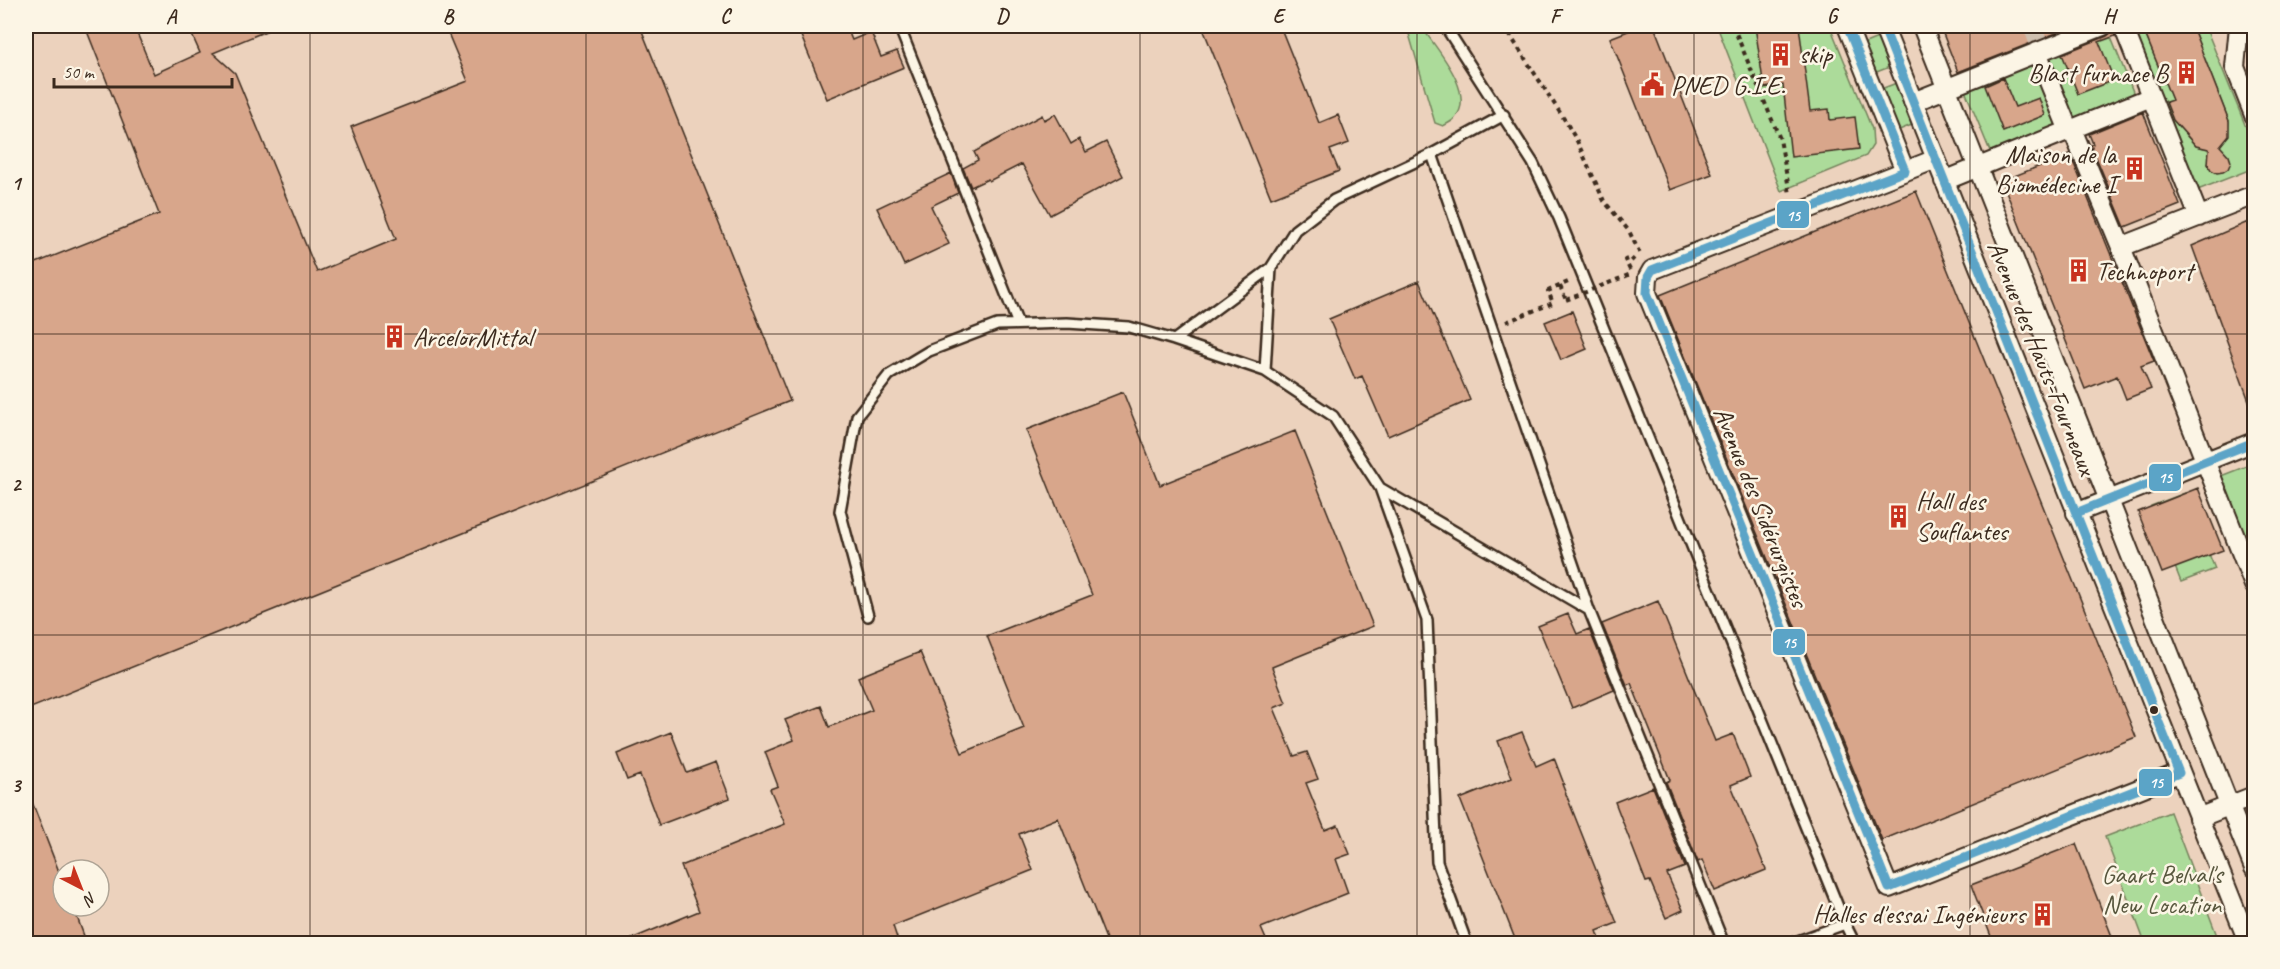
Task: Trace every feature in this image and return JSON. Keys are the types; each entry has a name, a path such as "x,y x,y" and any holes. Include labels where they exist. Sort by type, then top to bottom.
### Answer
{"street":[{"path":"1847,26 1905,171"},
{"name":"Avenue des Hauts-Fourneaux","path":"1882,26 2249,944"},
{"name":"Avenue des Hauts-Fourneaux","path":"1922,26 2254,868"},
{"path":"1913,102 2039,49 2103,26"},
{"path":"2122,26 2199,217"},
{"path":"2239,26 2235,67 2254,115"},
{"path":"2039,49 2070,130 2121,247 2254,585"},
{"path":"1944,181 2151,97"},
{"path":"1652,270 1936,159"},
{"path":"2121,247 2254,195"},
{"name":"Avenue des Sidérurgistes","path":"1652,270 1648,278 1647,294 1889,888 2180,773"},
{"path":"2076,513 2254,442"},
{"path":"2198,818 2254,796"}],"lane":[{"path":"899,26 1018,324"},
{"path":"1445,26 1533,163 1583,276 1855,944"},
{"path":"1174,340 1271,268 1295,230 1334,200 1432,154 1504,115"},
{"path":"1432,154 1589,610 1724,944"},
{"path":"1265,371 1271,268"},
{"path":"868,616 840,511 857,416 889,375 929,351 997,325 1067,322 1129,327 1265,371 1333,416 1380,488 1427,620 1437,862 1467,944"},
{"path":"1380,488 1589,610"},
{"path":"1789,944 1845,924"}],"path":[{"path":"1504,26 1577,141 1604,201 1629,231 1644,262 1652,270"},
{"path":"1733,26 1780,140 1790,187"},
{"path":"1560,286 1566,300 1631,274"},
{"path":"1492,328 1553,303 1548,291 1583,276"}],"shaded area":[{"path":"26,26 2254,26 2254,943 26,943"}],"green space":[{"path":"1404,26 1421,26 1452,70 1458,83 1461,96 1460,108 1454,119 1443,126 1435,123 1409,34"},
{"path":"1717,26 1830,26 1872,129 1873,145 1866,156 1781,191"},
{"path":"2142,26 2187,136 2196,146 2208,149 2210,155 2208,164 2219,172 2226,169 2230,162 2229,156 2222,151 2220,146 2228,135 2229,121 2192,26 2205,26 2254,147 2254,168 2195,191 2129,30"},
{"path":"2108,30 2136,99 2074,123 2046,54"},
{"path":"1880,37 1892,66 1874,73 1863,44"},
{"path":"2031,61 2059,129 1992,156 1964,88"},
{"path":"1899,82 1917,123 1899,130 1881,89"},
{"path":"2254,463 2254,560 2221,476"},
{"path":"2185,493 2215,569 2181,582 2151,506"},
{"name":"Gaart Belval's New Location","path":"2170,812 2219,941 2145,943 2105,837"}],"building":[{"name":"ArcelorMittal","path":"85,26 134,26 154,74 200,53 188,26 278,26 213,53 235,73 317,272 396,239 351,127 468,81 445,26 640,26 790,401 26,710 26,267 159,214"},
{"path":"797,26 846,26 852,40 871,32 881,57 897,51 904,67 827,99"},
{"path":"1202,26 1280,26 1319,123 1338,115 1349,143 1330,150 1339,171 1271,198"},
{"name":"PNED G.I.E.","path":"1641,26 1654,26 1712,174 1670,190 1610,38"},
{"path":"1755,26 1799,26 1810,111 1829,109 1830,120 1855,117 1859,149 1791,157 1783,85 1764,88"},
{"path":"1940,26 2074,26 1958,72"},
{"name":"Blast furnace B","path":"2142,26 2192,26 2229,121 2229,135 2220,146 2231,162 2228,169 2223,172 2217,173 2211,170 2208,164 2209,149 2196,146 2173,120 2166,102 2172,100"},
{"path":"2113,31 2115,36 2099,42 2114,80 2078,94 2062,54 2107,36"},
{"path":"2003,78 2015,107 2039,98 2045,115 2003,132 1985,86"},
{"name":"Maison de la Biomédecine I","path":"2143,112 2180,205 2125,227 2091,145 2093,144 2089,134"},
{"path":"1055,114 1071,144 1079,139 1086,152 1106,142 1123,176 1050,215 1022,164 989,181 988,179 971,187 963,168 978,160 974,152 1042,115 1044,120"},
{"name":"Technoport","path":"2070,154 2154,361 2141,366 2151,389 2126,399 2117,376 2085,389 2002,181"},
{"path":"951,173 958,193 931,206 949,244 904,265 877,208"},
{"name":"Hall des Souflantes","path":"1916,191 2136,737 1882,840 1660,295"},
{"path":"2248,222 2254,241 2254,409 2252,409 2192,246"},
{"path":"1419,281 1470,400 1388,436 1362,376 1355,379 1329,319"},
{"path":"1572,311 1587,349 1561,360 1545,322"},
{"path":"1123,392 1160,485 1295,431 1373,626 1272,667 1286,703 1274,708 1294,756 1307,752 1318,779 1306,783 1325,830 1338,825 1350,854 1336,859 1348,893 1261,928 1268,944 1108,944 1058,818 1019,834 1033,870 893,926 899,944 619,944 699,911 681,866 785,824 770,789 778,786 765,752 794,740 785,720 821,706 829,727 872,710 858,677 920,652 962,753 1024,728 987,636 1092,595 1026,430"},
{"path":"2198,488 2223,550 2162,573 2138,512"},
{"path":"1658,601 1715,741 1733,734 1750,777 1731,785 1766,870 1715,891 1702,860 1698,862 1666,782 1670,780 1631,683 1627,685 1602,624"},
{"path":"1568,614 1577,634 1589,629 1614,690 1572,708 1538,626"},
{"path":"671,732 687,773 716,762 730,798 659,825 640,775 627,780 617,754"},
{"path":"1522,732 1536,766 1554,758 1564,784 1562,784 1617,923 1597,931 1600,939 1588,944 1517,944 1460,799 1512,778 1498,741"},
{"path":"1653,787 1685,867 1667,874 1683,910 1666,918 1650,881 1646,882 1615,802"},
{"path":"27,789 54,858 51,858 51,918 77,918 87,944 26,944"},
{"name":"Halles d'essai Ingénieurs","path":"2076,844 2115,944 1994,944 1971,885"}],"tunnel":[{"path":"2032,26 2039,44"}],"transit line":[{"name":"15","path":"1847,26 1905,171 1652,270 1648,277 1647,293 1889,888 2179,773 1883,26"},
{"name":"15","path":"2076,513 2254,442"}],"place":[{"name":"skip","path":"1781,54"},
{"name":"Blast furnace B","path":"2186,73"},
{"name":"PNED G.I.E.","path":"1653,85"},
{"name":"Maison de la Biomédecine I","path":"2134,169"},
{"name":"Technoport","path":"2078,271"},
{"name":"ArcelorMittal","path":"395,337"},
{"name":"Hall des Souflantes","path":"1898,516"},
{"name":"Halles d'essai Ingénieurs","path":"2043,914"}]}
